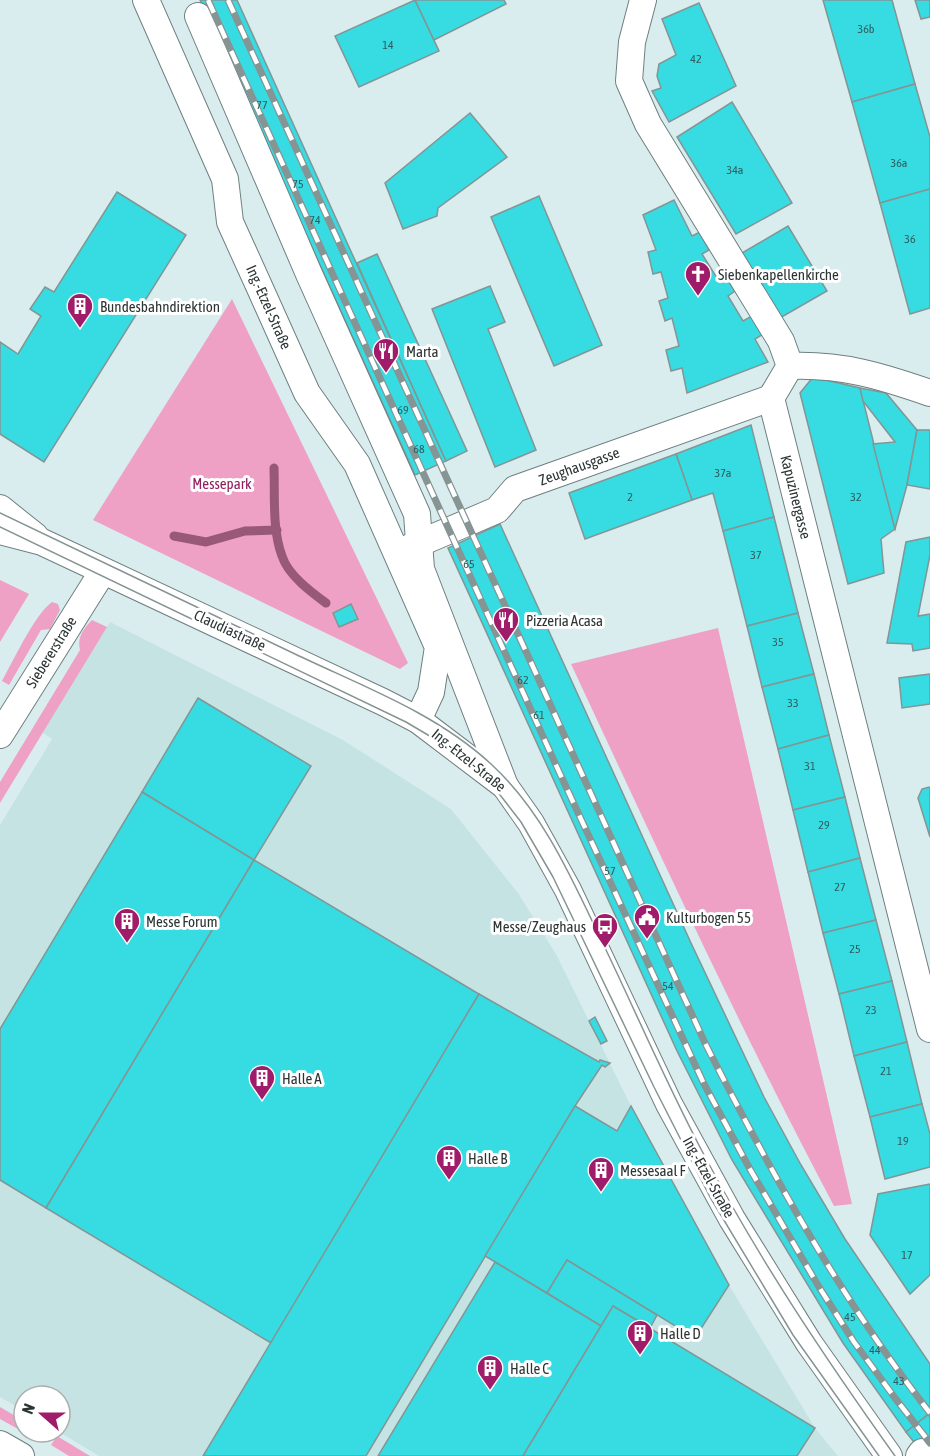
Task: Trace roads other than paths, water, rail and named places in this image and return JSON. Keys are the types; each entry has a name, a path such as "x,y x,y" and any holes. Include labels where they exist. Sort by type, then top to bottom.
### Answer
{"street":[{"name":"Ing.-Etzel-Straße","path":"146,0 225,179 230,222 265,321 299,394 357,464 438,647 431,692 418,720 505,786 531,824 568,890 669,1104 732,1219 809,1342 889,1456"},
{"path":"643,0 633,42 629,81 648,124 781,340 790,366 771,398"},
{"path":"198,16 304,263 417,514 421,569 505,786"},
{"path":"790,366 819,365 878,375 930,393"},
{"name":"Zeughausgasse","path":"396,553 497,510 515,489 771,398"},
{"name":"Kapuzinergasse","path":"771,398 925,987 930,1029"},
{"name":"Claudiastraße","path":"0,508 42,542"},
{"name":"Claudiastraße","path":"0,531 42,542 418,720"},
{"name":"Siebererstraße","path":"0,735 103,571"},
{"path":"0,1444 21,1456"}],"waterway":[{"path":"274,468 275,524 282,556 289,570 326,603"},
{"path":"174,536 206,542 245,531 277,530"}],"tram line":[{"path":"0,513 398,702 447,730 491,764 524,800 551,841 575,885 688,1124 746,1230 818,1345 895,1456"},
{"path":"0,527 406,722 473,767 497,791 521,822 553,877 654,1087 710,1197 793,1335 879,1456"}],"railway":[{"path":"208,0 561,776 704,1084 751,1171 819,1287 854,1342 930,1443"},
{"path":"228,0 705,1043 808,1233 866,1325 930,1413"}],"place":[{"name":"Siebenkapellenkirche","path":"698,297"},
{"name":"Bundesbahndirektion","path":"80,329"},
{"name":"Marta","path":"386,374"},
{"name":"Pizzeria Acasa","path":"506,643"},
{"name":"Kulturbogen 55","path":"647,940"},
{"name":"Messe Forum","path":"127,944"},
{"name":"Messe/Zeughaus","path":"605,949"},
{"name":"Halle A","path":"262,1101"},
{"name":"Halle B","path":"449,1181"},
{"name":"Messesaal F","path":"601,1193"},
{"name":"Halle D","path":"640,1356"},
{"name":"Halle C","path":"490,1391"}],"park label":[{"name":"Messepark","path":"222,483"}]}
